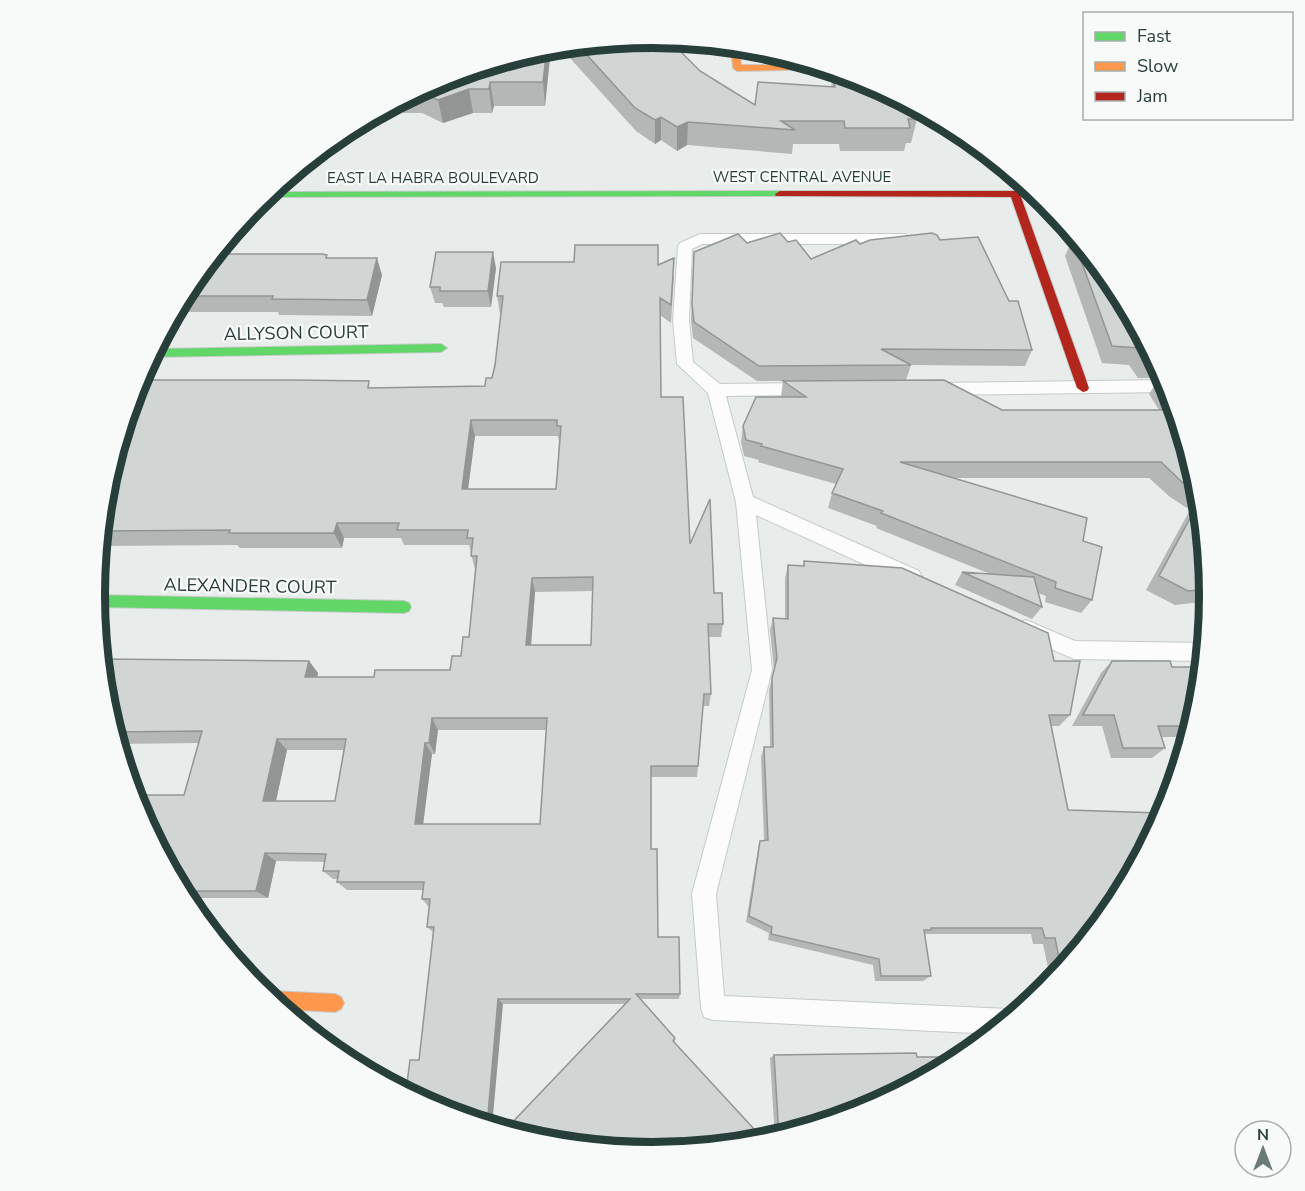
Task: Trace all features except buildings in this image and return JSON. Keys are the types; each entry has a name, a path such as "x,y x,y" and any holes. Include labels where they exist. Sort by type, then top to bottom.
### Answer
{"street":[{"path":"736,55 737,68 800,69"},
{"name":"WEST CENTRAL AVENUE","path":"565,194 1024,194"},
{"name":"EAST LA HABRA BOULEVARD","path":"280,195 565,194"},
{"path":"1016,194 1083,388"},
{"name":"ALLYSON COURT","path":"161,353 441,348"},
{"name":"ALEXANDER COURT","path":"105,601 404,607"},
{"path":"285,1001 335,1003"}],"lane":[{"path":"920,240 700,239 686,246 681,320 685,364 716,390 745,502 762,670 704,894 713,1008 996,1021"},
{"path":"917,389 1158,386"},
{"path":"716,390 822,389"},
{"path":"745,502 925,583"},
{"path":"1010,621 1074,650 1197,652"}],"traffic: fast":[{"path":"280,195 780,194"},
{"path":"161,353 441,348"},
{"path":"105,601 404,607"}],"traffic: slow":[{"path":"736,55 737,68 797,68"},
{"path":"285,1001 335,1003"}],"traffic: jam":[{"path":"780,194 1024,194"},
{"path":"1015,194 1083,388"}]}
